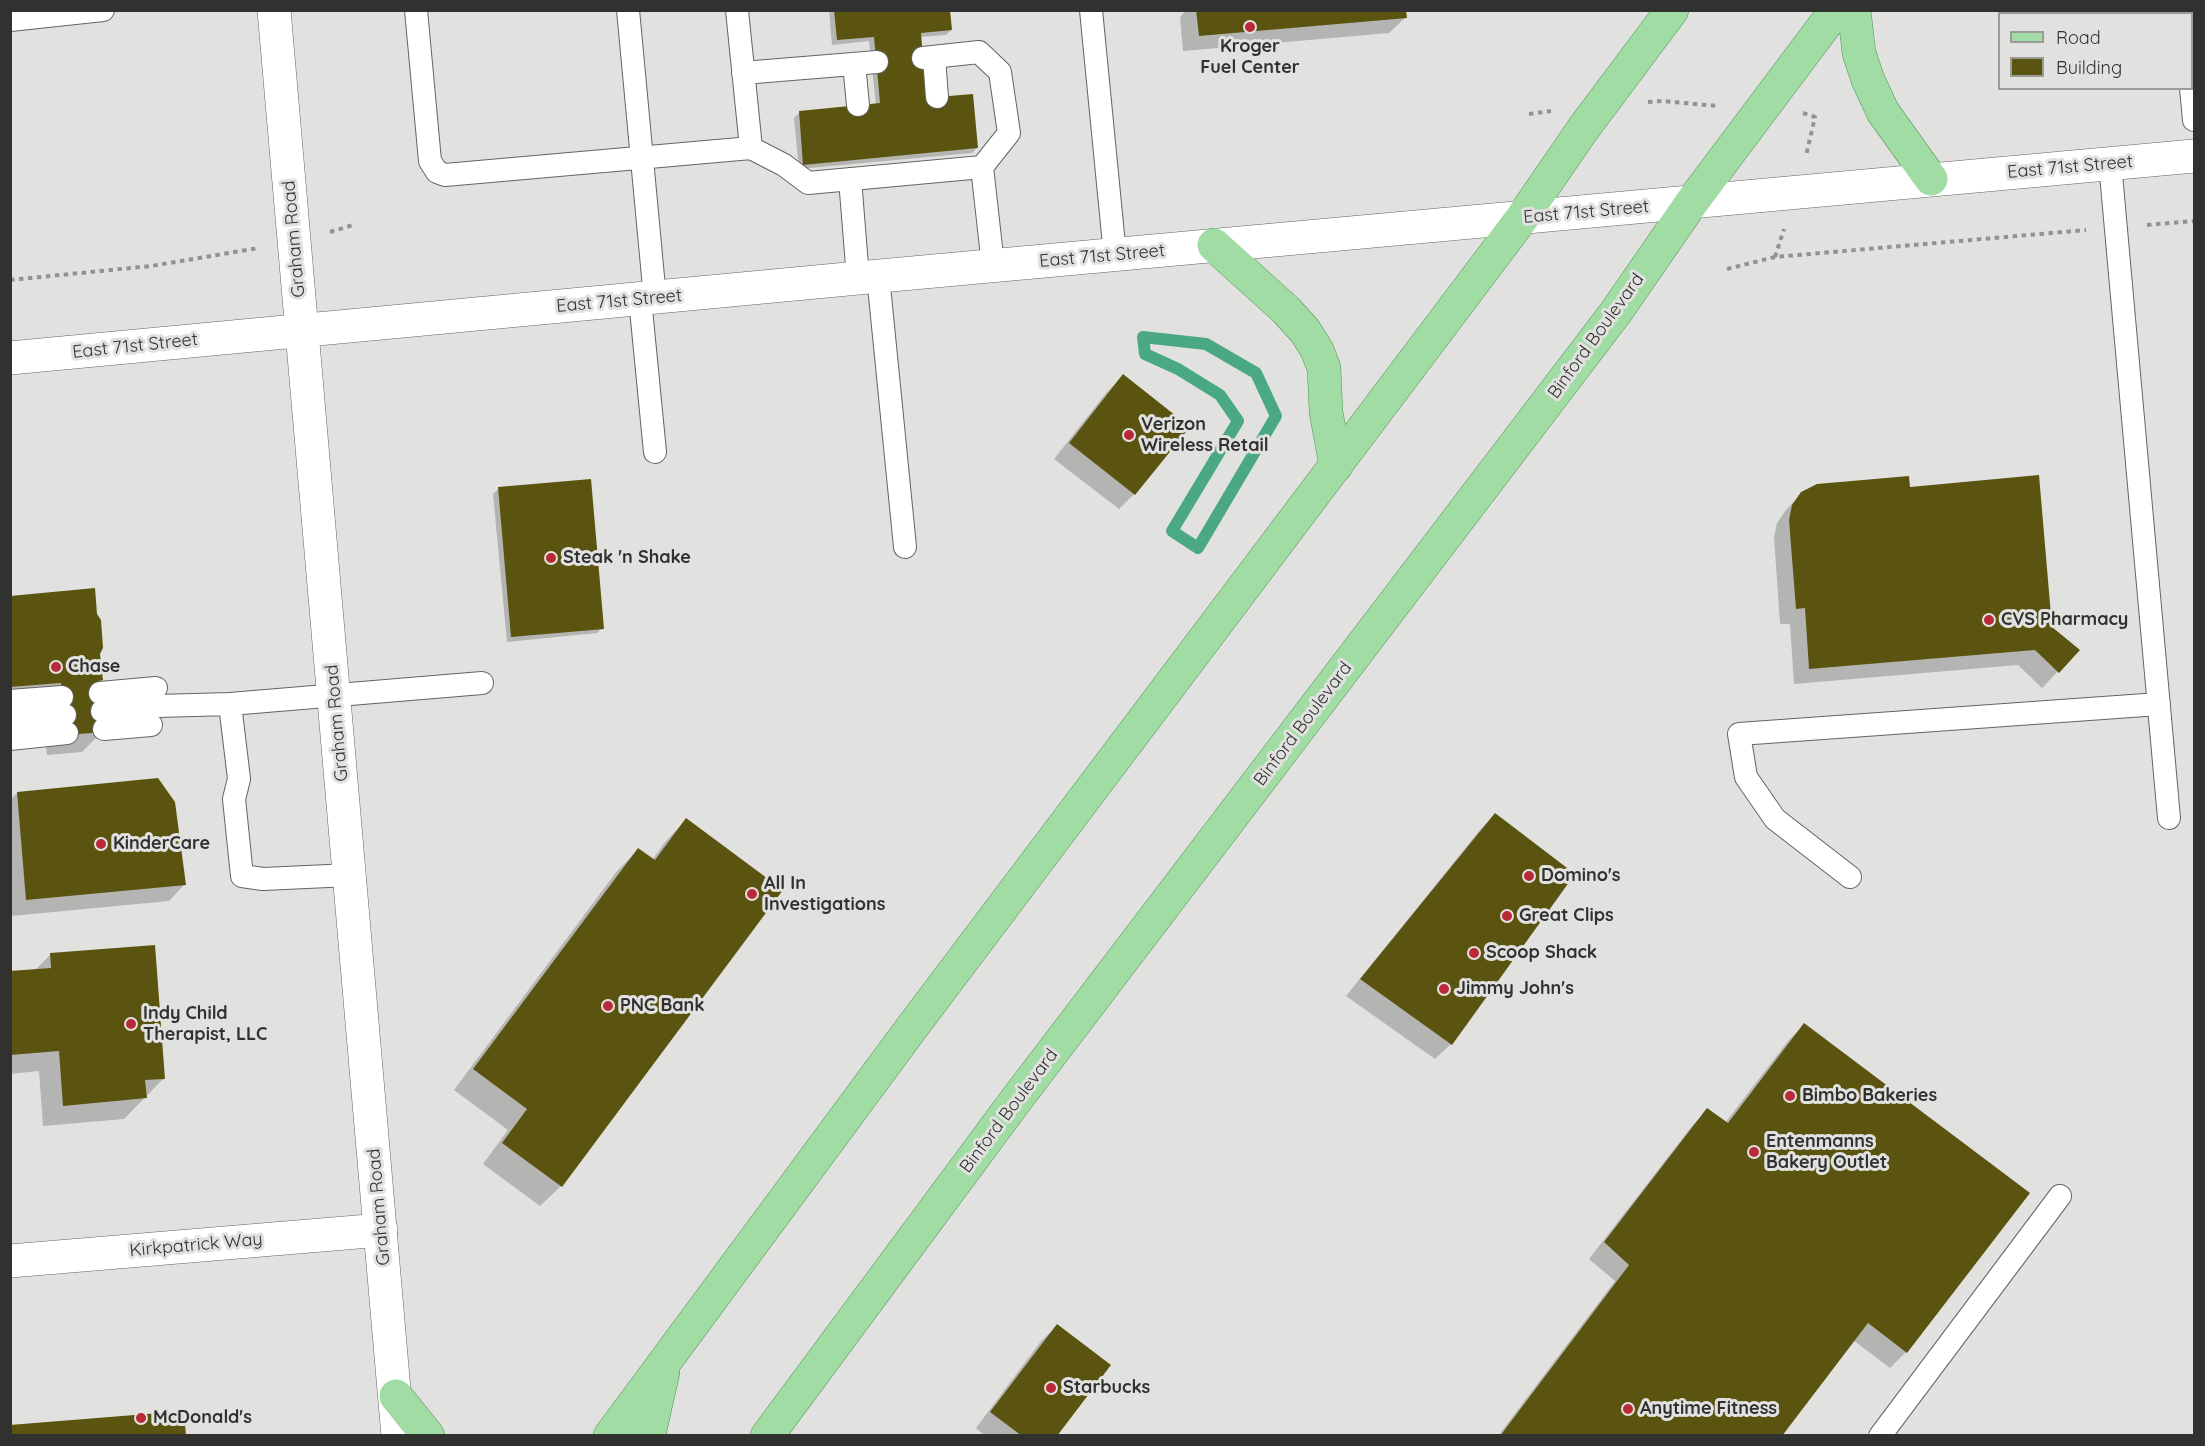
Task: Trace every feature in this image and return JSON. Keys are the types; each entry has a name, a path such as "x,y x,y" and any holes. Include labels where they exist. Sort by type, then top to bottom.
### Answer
{"main road":[{"name":"Graham Road","path":"274,10 398,1436"},
{"path":"610,1436 913,1026 1522,218 1583,129 1672,10"},
{"name":"Binford Boulevard","path":"767,1436 1011,1108 1616,312 1692,202 1836,10"},
{"path":"1854,10 1860,53 1868,80 1883,112 1931,179"},
{"name":"East 71st Street","path":"10,358 993,265 2194,156"},
{"path":"1214,245 1286,310 1305,331 1317,350 1324,368 1326,412 1336,466"},
{"name":"Kirkpatrick Way","path":"10,1261 381,1230"},
{"path":"647,1436 665,1362"},
{"path":"396,1396 428,1436"}],"lane":[{"path":"10,20 103,10"},
{"path":"416,10 430,161 437,172 445,175 751,148 783,165 808,183 901,165 943,161 982,167"},
{"path":"628,10 642,158 654,452"},
{"path":"737,10 751,148"},
{"path":"1091,10 1115,255"},
{"path":"937,97 928,58 979,52 1000,72 1009,133 982,167 993,265"},
{"path":"743,73 866,63 858,105"},
{"path":"2192,90 2194,120"},
{"path":"2110,163 2169,818"},
{"path":"859,172 868,277 905,547"},
{"path":"102,711 155,706 230,704 482,683"},
{"path":"10,701 64,715"},
{"path":"230,704 239,779 234,799 242,876 263,879 350,875"},
{"path":"1850,877 1775,819 1746,777 1739,734 2159,704"},
{"path":"10,720 64,715"},
{"path":"10,739 64,715"},
{"path":"1880,1436 2060,1196"}],"path":[{"path":"1662,101 1707,105"},
{"path":"1792,109 1815,117 1811,138"},
{"path":"1727,269 1775,257 2194,221"},
{"path":"10,280 171,264 295,242 353,225"}],"building":[{"path":"834,10 950,10 952,30 921,33 923,58 937,97 973,94 978,148 803,165 799,111 880,103 874,37 837,40"},
{"name":"Kroger Fuel Center","path":"1196,10 1406,10 1407,18 1199,36"},
{"path":"2158,10 2181,10 2181,12 2158,12"},
{"name":"Verizon Wireless Retail","path":"1123,374 1190,427 1135,495 1069,443"},
{"name":"CVS Pharmacy","path":"2039,475 2052,627 2080,650 2059,673 2035,650 1809,669 1805,608 1796,609 1789,520 1792,505 1801,492 1817,484 1909,476 1910,487"},
{"name":"Steak 'n Shake","path":"591,479 604,629 511,637 498,487"},
{"name":"Chase","path":"95,588 103,648 100,654 103,680 98,681 104,732 67,735 61,683 10,687 10,596"},
{"name":"KinderCare","path":"158,778 175,802 186,885 26,900 17,792"},
{"path":"1495,813 1575,874 1452,1045 1360,979"},
{"name":"PNC Bank","path":"686,818 783,890 562,1187 502,1143 527,1109 473,1069 638,848 655,860"},
{"path":"155,945 165,1079 145,1080 147,1098 63,1106 59,1051 10,1055 10,971 51,968 50,953"},
{"path":"1804,1023 2030,1193 1907,1353 1868,1323 1782,1436 1500,1436 1629,1265 1604,1242 1707,1108 1728,1123"},
{"name":"Starbucks","path":"1057,1324 1111,1365 1057,1436 1022,1436 990,1412"},
{"name":"McDonald's","path":"184,1411 186,1436 10,1436 10,1425"}],"waterway":[{"path":"1143,337 1206,344 1256,373 1276,416 1198,548 1172,531 1238,421 1220,395 1178,369 1145,354 1143,337"}],"place":[{"name":"Kroger Fuel Center","path":"1250,27"},
{"name":"Verizon Wireless Retail","path":"1129,435"},
{"name":"Steak 'n Shake","path":"551,558"},
{"name":"CVS Pharmacy","path":"1989,620"},
{"name":"Chase","path":"56,667"},
{"name":"KinderCare","path":"101,844"},
{"name":"Domino's","path":"1529,876"},
{"name":"All In Investigations","path":"752,894"},
{"name":"Great Clips","path":"1507,916"},
{"name":"Scoop Shack","path":"1474,953"},
{"name":"Jimmy John's","path":"1444,989"},
{"name":"PNC Bank","path":"608,1006"},
{"name":"Indy Child Therapist, LLC","path":"131,1024"},
{"name":"Bimbo Bakeries","path":"1790,1096"},
{"name":"Entenmanns Bakery Outlet","path":"1754,1152"},
{"name":"Starbucks","path":"1051,1388"},
{"name":"Anytime Fitness","path":"1628,1409"},
{"name":"McDonald's","path":"141,1418"}]}
